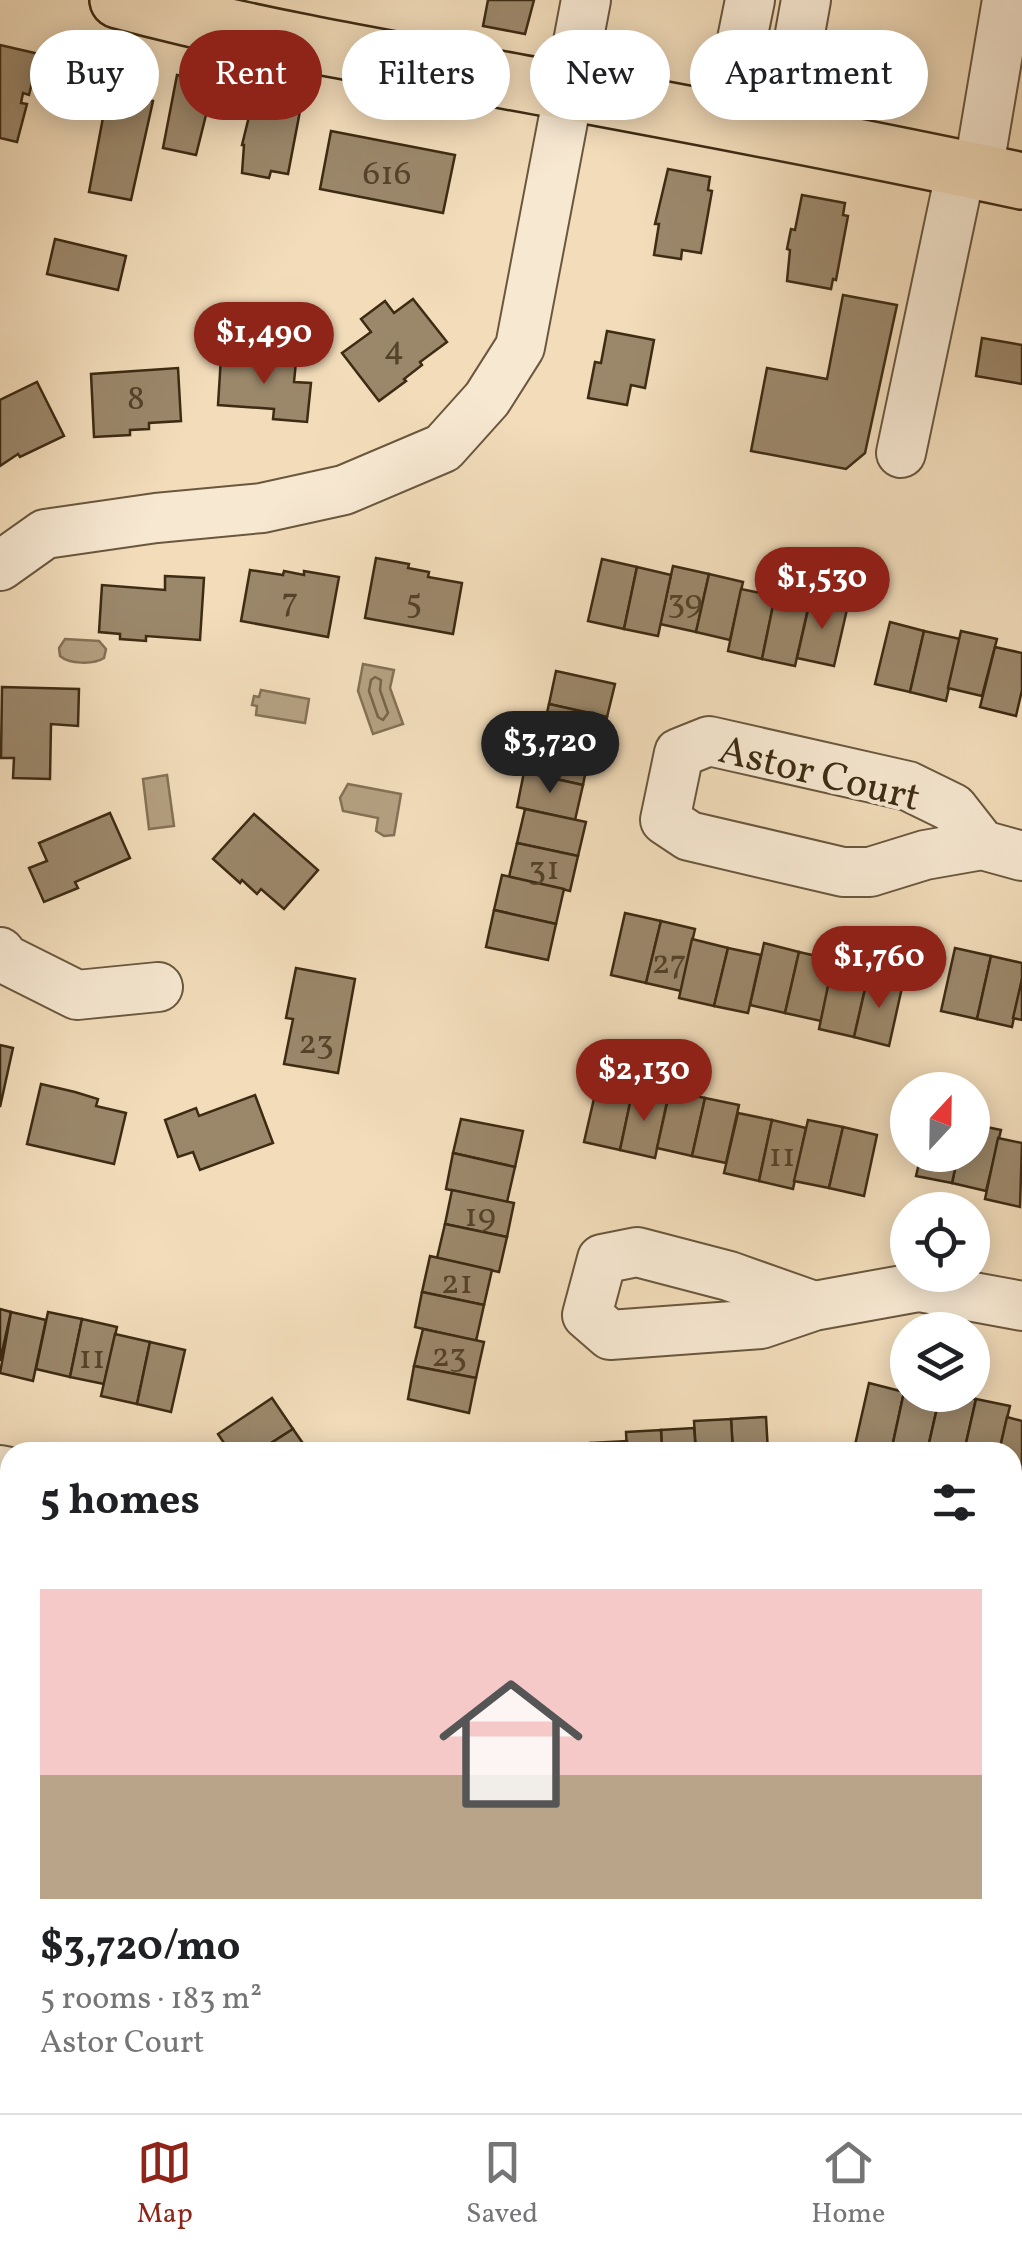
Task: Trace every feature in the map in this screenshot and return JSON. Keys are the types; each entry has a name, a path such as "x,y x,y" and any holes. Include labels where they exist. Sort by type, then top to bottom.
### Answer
{"main road":[{"path":"118,0 208,24 381,60 530,85"},
{"path":"670,112 987,174"}],"street":[{"path":"580,30 586,0"},
{"path":"725,123 750,0"},
{"path":"782,134 806,0"},
{"path":"902,453 987,174 1008,0"},
{"path":"0,566 45,534 262,508 344,490 443,448 488,398 520,347 564,120"},
{"name":"Astor Court","path":"709,741 908,786 953,808 1002,851 925,855 870,872 843,872 689,836 665,820 679,752 709,741"},
{"path":"0,952 5,959 77,995 158,988"},
{"path":"814,1306 920,1287 1022,1306"}],"water":[{"path":"65,639 99,641 106,649 104,658 88,663 64,659 59,648"},
{"path":"363,664 394,670 390,688 403,724 373,734 358,691"},
{"path":"261,690 309,699 305,723 256,715 257,706 252,705"},
{"path":"167,775 174,826 149,829 143,779"},
{"path":"348,784 401,794 394,835 384,836 376,831 378,818 343,811 340,798"}],"building":[{"path":"488,0 534,0 525,34 483,26"},
{"path":"0,45 30,52 30,91 29,95 23,93 21,103 27,104 17,142 0,138"},
{"path":"177,75 179,120 205,120 196,155 163,148"},
{"path":"103,120 149,120 131,200 89,192"},
{"path":"248,120 298,120 288,174 271,171 269,178 242,173 242,145"},
{"path":"331,131 455,155 443,213 320,189"},
{"path":"668,169 710,177 708,190 712,191 701,253 682,250 681,259 654,255 659,224 655,224"},
{"path":"802,195 845,203 843,215 848,216 831,289 787,281 787,249"},
{"path":"55,239 126,256 118,290 47,274"},
{"path":"843,295 897,305 865,453 846,469 751,451 767,368 827,379"},
{"path":"413,299 447,342 379,401 342,353 371,332 361,319 385,301 394,313"},
{"path":"607,331 654,340 645,388 631,385 627,405 588,398 595,362 601,363"},
{"path":"982,338 1022,345 1022,384 976,376"},
{"path":"221,357 296,362 294,382 311,383 307,422 273,419 274,409 218,405"},
{"path":"178,368 181,421 149,423 149,429 130,430 130,435 94,437 91,374"},
{"path":"37,382 64,436 20,457 18,454 0,466 0,400"},
{"path":"376,558 409,564 408,568 429,572 428,577 462,583 453,634 365,618"},
{"path":"602,559 637,567 624,629 588,621"},
{"path":"673,566 709,574 696,632 660,624"},
{"path":"637,567 671,575 658,636 624,629"},
{"path":"250,570 283,575 284,571 304,575 304,571 339,577 328,637 241,621"},
{"path":"709,574 743,582 730,640 696,632"},
{"path":"165,576 204,578 200,640 146,636 146,641 120,639 120,634 99,632 102,585 165,590"},
{"path":"741,589 775,596 762,659 728,651"},
{"path":"775,596 809,604 795,666 762,659"},
{"path":"811,597 848,605 834,666 797,658"},
{"path":"890,622 924,631 910,692 875,684"},
{"path":"924,631 960,639 946,701 910,692"},
{"path":"961,631 997,639 982,696 948,688"},
{"path":"995,647 1022,653 1022,690 1016,716 980,707"},
{"path":"556,671 615,684 607,717 549,704"},
{"path":"2,687 79,689 78,726 51,724 50,779 13,778 14,758 1,758"},
{"path":"549,704 607,717 600,752 541,739"},
{"path":"532,737 590,750 583,785 524,772"},
{"path":"524,772 583,785 575,820 517,807"},
{"path":"525,809 586,822 578,856 517,843"},
{"path":"110,813 130,858 75,882 78,888 44,902 29,868 47,861 39,843"},
{"path":"254,814 318,870 284,909 261,889 257,894 242,880 240,883 213,859"},
{"path":"517,843 578,856 570,891 509,877"},
{"path":"502,875 564,889 556,924 494,910"},
{"path":"494,910 556,924 548,960 486,947"},
{"path":"625,913 661,921 646,983 611,975"},
{"path":"661,921 695,929 681,991 646,983"},
{"path":"692,939 728,948 714,1006 679,998"},
{"path":"764,943 799,952 785,1013 750,1005"},
{"path":"728,948 761,955 748,1013 714,1006"},
{"path":"955,948 991,956 977,1019 941,1011"},
{"path":"799,952 834,960 821,1021 785,1013"},
{"path":"991,956 1022,963 1012,1027 977,1019"},
{"path":"832,967 868,976 854,1037 819,1029"},
{"path":"296,968 355,979 338,1073 284,1064 293,1019 286,1018"},
{"path":"868,976 903,983 889,1046 854,1037"},
{"path":"1022,979 1022,1020 1013,1018"},
{"path":"0,1045 13,1048 0,1107"},
{"path":"598,1081 633,1089 620,1150 584,1142"},
{"path":"41,1084 98,1099 96,1106 126,1113 114,1164 27,1144"},
{"path":"633,1089 668,1097 655,1158 620,1150"},
{"path":"670,1090 705,1098 692,1156 657,1148"},
{"path":"255,1095 273,1143 200,1170 193,1152 178,1157 165,1120 196,1108 199,1116"},
{"path":"705,1098 739,1105 726,1163 692,1156"},
{"path":"738,1113 772,1120 759,1181 724,1173"},
{"path":"461,1119 523,1131 515,1167 453,1153"},
{"path":"772,1120 806,1128 793,1189 759,1181"},
{"path":"808,1120 843,1127 829,1188 794,1181"},
{"path":"843,1127 877,1135 864,1196 829,1188"},
{"path":"990,1128 1001,1130 986,1191 952,1183 954,1172 990,1172"},
{"path":"998,1138 1022,1143 1020,1207 990,1200 990,1192 986,1192"},
{"path":"453,1153 515,1167 507,1202 446,1189"},
{"path":"917,1172 954,1172 952,1183 916,1176"},
{"path":"452,1190 514,1203 507,1237 445,1224"},
{"path":"445,1224 507,1237 499,1272 437,1258"},
{"path":"430,1256 492,1270 484,1305 422,1292"},
{"path":"422,1292 484,1305 476,1341 415,1327"},
{"path":"0,1309 11,1312 0,1361"},
{"path":"11,1312 46,1320 33,1381 0,1373"},
{"path":"48,1312 82,1319 70,1377 36,1369"},
{"path":"82,1319 117,1327 104,1384 70,1377"},
{"path":"423,1329 484,1342 476,1378 414,1366"},
{"path":"115,1334 150,1342 137,1404 101,1396"},
{"path":"150,1342 185,1350 171,1412 137,1404"},
{"path":"414,1366 476,1378 469,1413 408,1399"},
{"path":"869,1383 890,1388 890,1412 900,1412 893,1442 856,1442"},
{"path":"272,1398 293,1429 273,1442 223,1442 218,1434"},
{"path":"990,1402 1010,1406 1001,1442 966,1442 973,1412 990,1412"},
{"path":"900,1412 936,1412 929,1442 893,1442"},
{"path":"936,1412 973,1412 966,1442 929,1442"},
{"path":"766,1417 767,1442 732,1442 731,1419"},
{"path":"1007,1417 1022,1421 1022,1442 1001,1442"},
{"path":"731,1419 732,1442 695,1442 694,1421"},
{"path":"694,1428 695,1442 662,1442 661,1430"},
{"path":"293,1429 302,1442 273,1442"},
{"path":"661,1430 662,1442 626,1442 626,1432"}]}
